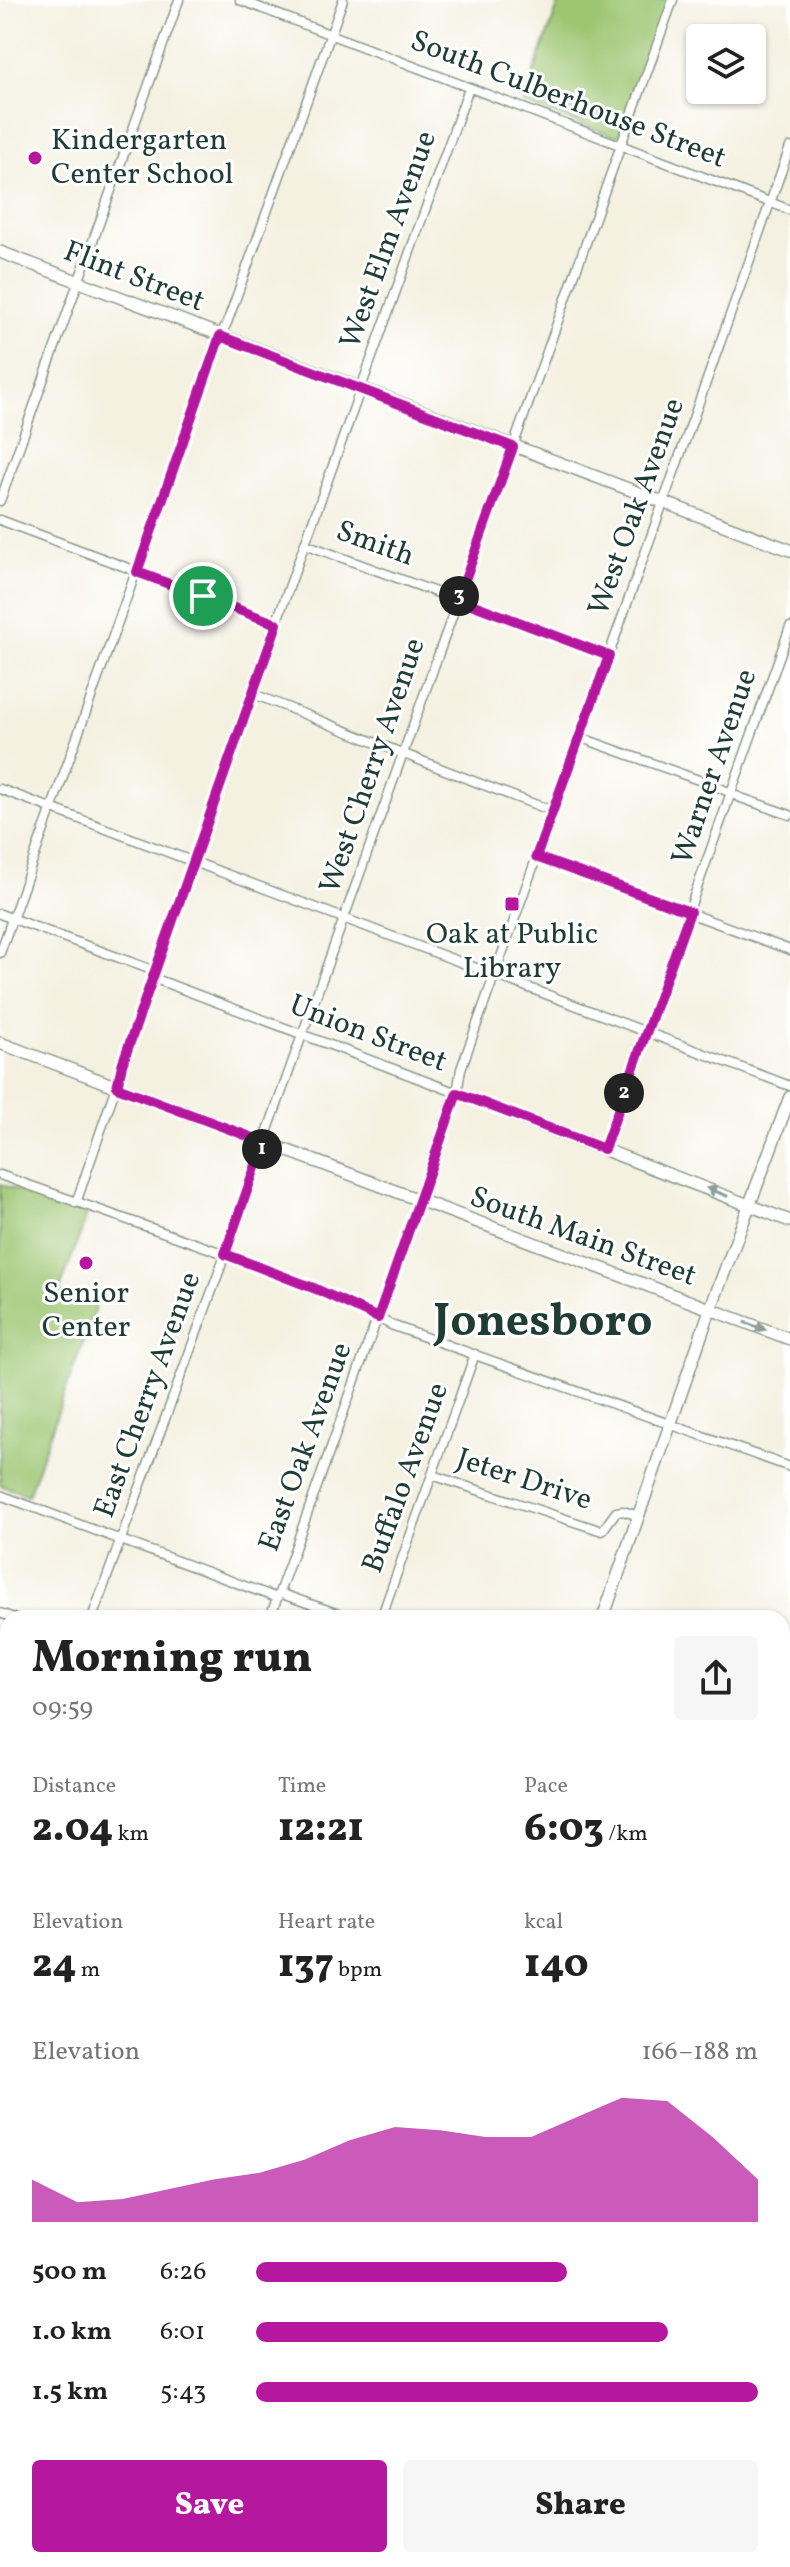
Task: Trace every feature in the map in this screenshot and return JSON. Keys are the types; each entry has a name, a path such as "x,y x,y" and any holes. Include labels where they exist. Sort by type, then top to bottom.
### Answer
{"street":[{"path":"0,501 179,0"},
{"name":"South Culberhouse Street","path":"240,0 790,210"},
{"path":"0,953 343,0"},
{"name":"West Cherry Avenue","path":"264,1142 673,0"},
{"name":"West Elm Avenue","path":"76,1203 251,693 469,88"},
{"name":"West Oak Avenue","path":"419,1201 457,1093 461,1069 790,147"},
{"name":"Flint Street","path":"0,252 790,550"},
{"path":"0,520 277,624"},
{"name":"Smith","path":"305,544 609,656"},
{"name":"Warner Avenue","path":"604,1149 790,627"},
{"path":"251,693 367,738 402,755 553,811"},
{"path":"579,737 790,815"},
{"path":"0,789 790,1086"},
{"path":"536,857 790,950"},
{"name":"Union Street","path":"0,914 303,1035 790,1221"},
{"name":"South Main Street","path":"0,1043 790,1339"},
{"path":"606,1610 710,1310 790,1097"},
{"name":"East Cherry Avenue","path":"95,1610 264,1142"},
{"path":"0,1175 225,1254 316,1289 391,1325 790,1467"},
{"name":"East Oak Avenue","path":"273,1610 419,1201"},
{"name":"Buffalo Avenue","path":"384,1610 475,1354"},
{"name":"Jeter Drive","path":"432,1475 602,1531 616,1512 639,1516"},
{"path":"0,1495 324,1610"}],"green space":[{"path":"560,0 669,0 621,135 617,137 523,103"},
{"path":"0,1184 87,1215 59,1292 96,1306 28,1495 0,1485"}],"place":[{"name":"Kindergarten Center School","path":"35,158"},
{"name":"Oak at Public Library","path":"512,904"},
{"name":"Senior Center","path":"86,1263"}],"district":[{"name":"Jonesboro","path":"543,1323"}],"route":[{"path":"220,336 513,447 458,599 609,656 536,857 690,912 604,1149 457,1093 378,1318 316,1289 225,1254 264,1142 117,1087 122,1065 277,624 203,596 137,572 220,336"}]}
